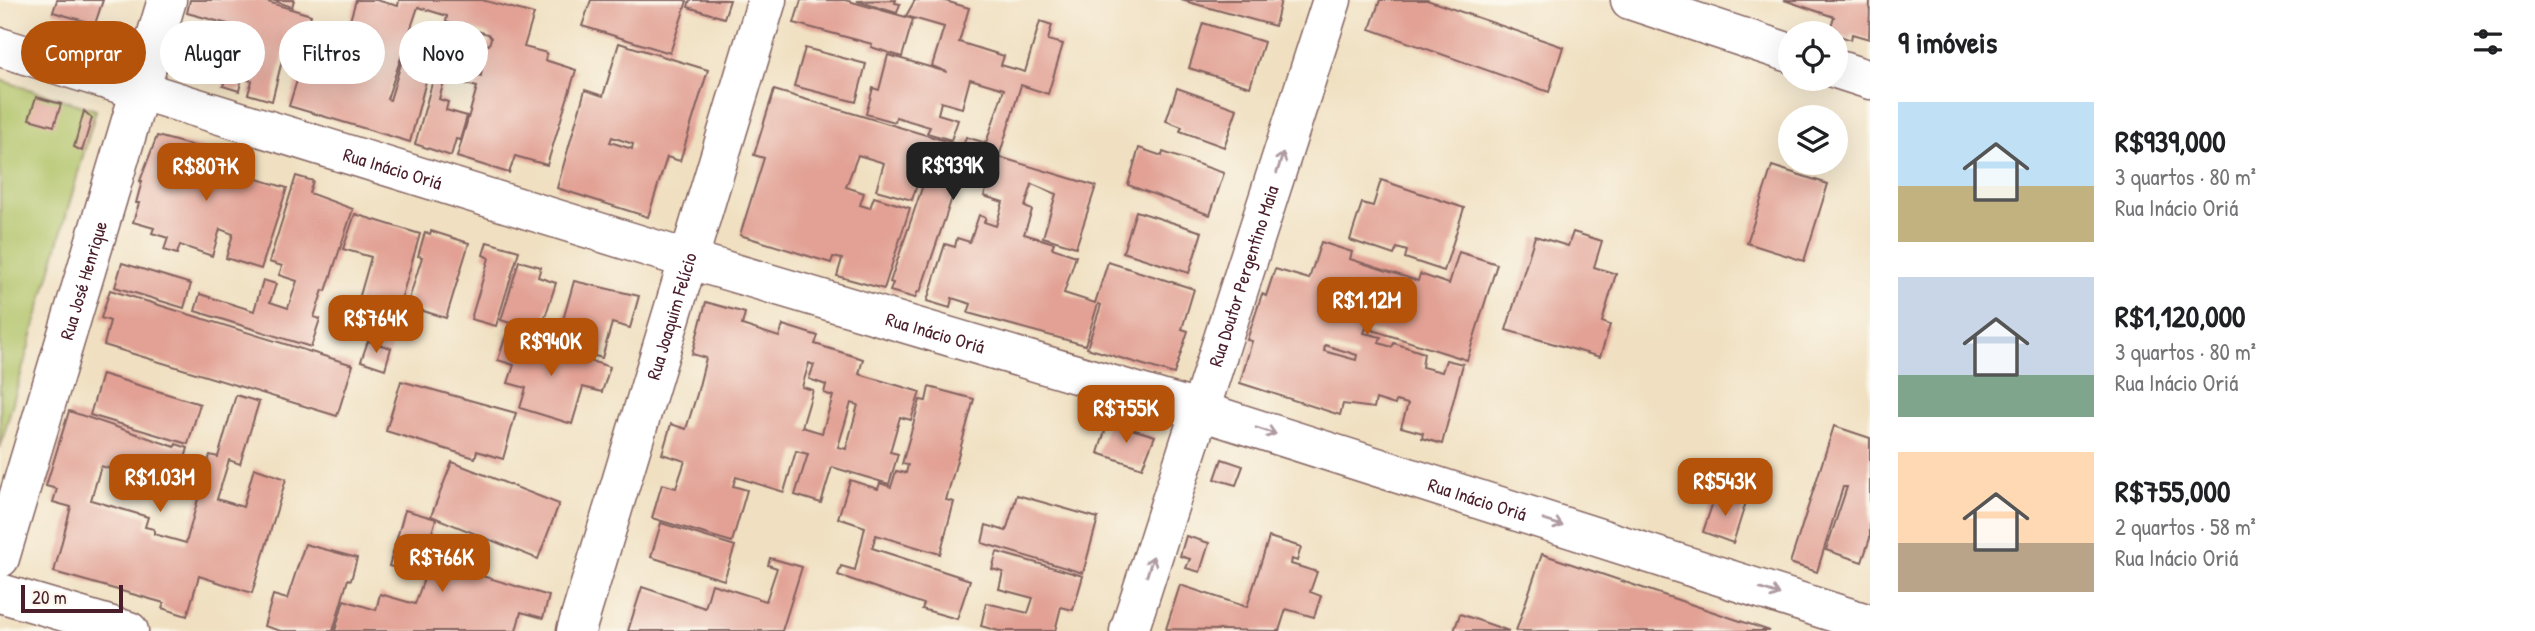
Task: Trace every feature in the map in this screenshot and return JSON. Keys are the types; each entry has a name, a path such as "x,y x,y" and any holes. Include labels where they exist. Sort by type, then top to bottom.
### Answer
{"street":[{"name":"Rua José Henrique","path":"0,558 167,0"},
{"name":"Rua Joaquim Felício","path":"576,631 690,260 766,0"},
{"name":"Rua Doutor Pergentino Maia","path":"1129,631 1332,0"},
{"path":"1630,0 1778,49"},
{"name":"Rua Inácio Oriá","path":"0,47 690,260 1201,411 1870,624"},
{"path":"1848,73 1870,80"},
{"path":"0,593 129,631"}],"green space":[{"path":"0,80 96,110 0,448"}],"building":[{"path":"57,0 103,0 96,21 84,21 53,12"},
{"path":"190,0 261,0 311,15 309,21 279,21 279,73 272,101 248,94 251,84 265,84 265,21 217,21 187,13"},
{"path":"272,0 294,0 292,7"},
{"path":"356,0 376,0 398,6 399,0 482,0 534,14 524,47 547,53 545,60 576,70 547,165 515,156 509,173 457,157 477,87 466,84 488,84 488,45 491,38 488,34 488,21 446,21 447,16 418,7 413,21 399,21 399,63 387,99 390,100 399,70 399,84 425,84 410,142 289,106 296,84 385,84 385,21 350,21"},
{"path":"591,0 687,1 670,53 582,26"},
{"path":"690,0 730,0 724,18 688,7"},
{"path":"801,0 845,0 913,19 902,57 871,47 872,44 794,23"},
{"path":"896,0 895,3 900,4 897,13 857,1"},
{"path":"915,0 942,0 969,8 959,42 1004,56 1001,65 1025,72 1040,21 1052,25 1048,40 1063,44 1048,94 1021,85 999,157 1096,186 1076,247 1043,237 1056,194 1032,184 1025,207 1032,210 1024,234 1054,243 1052,248 1076,256 1064,293 1095,303 1108,262 1194,289 1182,329 1188,331 1174,374 1087,348 1101,305 1098,304 1085,345 968,313 971,304 952,298 950,308 927,301 945,244 955,247 957,238 970,242 979,215 986,218 984,222 996,226 1003,202 984,196 989,181 967,175 972,157 964,155 961,163 943,157 937,174 922,170 912,200 876,190 884,163 858,155 846,187 864,193 860,205 870,208 874,197 910,208 884,289 837,276 842,259 833,257 831,263 740,235 764,158 754,155 774,90 963,146 966,137 986,143 1004,89 970,79 962,108 941,102 938,114 958,120 951,140 927,133 930,127 896,117 895,122 866,114 873,88 879,90 888,55 947,72 932,66 944,27 906,16"},
{"path":"1181,0 1281,0 1275,26"},
{"path":"1380,0 1427,0 1563,47 1549,92 1370,29"},
{"path":"1784,0 1870,0 1869,39 1852,34 1851,40 1848,39 1848,21 1833,21 1834,17"},
{"path":"1203,23 1264,42 1250,87 1189,68"},
{"path":"619,43 708,70 680,161 667,157 648,217 557,188 585,90 603,96","holes":["612,137 633,144 632,149 610,142"]},
{"path":"805,48 866,64 856,102 794,86"},
{"path":"224,84 241,84 239,91"},
{"path":"432,84 443,84 439,99 448,102 446,110 467,116 460,140 456,139 451,156 415,144"},
{"path":"1177,88 1237,109 1224,147 1180,131 1182,127 1166,121"},
{"path":"36,97 61,104 54,126 29,119"},
{"path":"84,111 92,118 82,151 74,147"},
{"path":"157,136 220,153 218,161 239,168 238,173 287,188 261,269 226,258 233,234 220,229 212,256 180,245 177,254 164,250 168,238 152,233 154,228 133,222 139,203 136,203 140,181"},
{"path":"1139,148 1162,156 1163,152 1224,173 1210,215 1128,185"},
{"path":"1772,166 1778,168 1778,175 1800,175 1828,184 1804,261 1747,243"},
{"path":"296,176 313,181 309,193 353,209 326,291 323,290 314,317 320,319 311,347 195,311 200,294 254,311 263,280 276,284 270,302 288,308 297,281 279,275 282,266 269,262"},
{"path":"925,179 955,189 920,292 918,291 915,298 890,291 893,283 890,282"},
{"path":"1381,180 1464,208 1444,271 1405,258 1407,251 1397,248 1394,255 1350,240 1362,203 1373,206"},
{"path":"1136,211 1202,232 1189,273 1123,252"},
{"path":"355,214 420,234 392,331 353,320 371,257 343,249"},
{"path":"431,231 469,243 446,318 407,306 422,257 418,256 425,232 430,234"},
{"path":"1573,232 1602,241 1594,267 1616,274 1602,322 1610,325 1600,357 1506,330 1535,236 1568,246"},
{"path":"487,242 519,251 496,326 471,319 489,258 483,255"},
{"path":"1321,242 1352,252 1350,259 1418,281 1420,274 1449,284 1459,252 1497,264 1467,360 1366,328 1364,333 1381,337 1379,343 1392,347 1394,343 1424,353 1422,367 1442,372 1446,360 1463,364 1442,444 1422,438 1423,433 1401,427 1408,404 1396,401 1395,405 1376,399 1374,408 1343,404 1340,415 1240,383 1252,341 1247,340 1262,294 1266,296 1275,269 1309,279","holes":["1325,345 1357,355 1356,360 1324,351"]},
{"path":"519,261 541,267 538,277 556,283 540,333 501,320"},
{"path":"122,263 191,284 184,308 115,287"},
{"path":"574,281 639,296 630,328 612,323 602,358 556,345"},
{"path":"110,290 353,365 337,416 104,345 110,321 101,318"},
{"path":"706,302 745,313 742,325 779,337 783,325 818,336 815,344 863,359 859,374 920,392 911,420 900,417 890,452 898,454 889,484 832,467 821,503 795,495 808,454 796,451 784,492 736,477 733,486 747,490 732,542 652,518 662,484 676,488 685,461 662,454 671,424 686,429 697,394 706,358 692,354","holes":["809,363 814,365 809,379 826,385 824,393 833,396 822,433 802,427 813,390 802,387","851,403 858,405 846,449 838,447"]},
{"path":"506,335 610,367 602,392 583,387 572,424 520,408 526,388 508,383 514,365 498,360"},
{"path":"368,341 391,348 385,369 361,361"},
{"path":"102,374 200,404 188,444 90,415"},
{"path":"401,381 516,413 503,459 477,451 475,458 386,431"},
{"path":"929,387 974,399 946,500 954,502 940,554 876,535 872,548 970,580 957,619 922,609 924,604 838,575 841,566 855,570 865,527 838,518 850,480 878,489 880,483 891,487 896,471 906,473 908,465 902,464 920,400 926,401"},
{"path":"236,395 259,402 240,464 229,460 217,499 243,507 254,468 286,479 252,593 199,576 187,616 162,608 164,603 54,572 71,507 53,502 57,489 46,486 69,411 175,447 176,444 188,448 176,490 163,486 164,481 115,466 114,470 101,466 91,500 148,517 145,527 154,529 154,534 186,543 210,455 218,457"},
{"path":"1108,422 1155,436 1142,468 1098,453"},
{"path":"1834,426 1870,438 1870,538 1862,562 1826,550 1847,487 1843,487 1817,572 1790,563"},
{"path":"1222,459 1243,466 1236,485 1215,479"},
{"path":"452,462 559,504 538,559 431,516"},
{"path":"1716,493 1746,502 1733,543 1703,532"},
{"path":"1017,495 1098,518 1083,573 982,543 986,525 1006,531"},
{"path":"405,510 436,519 425,556 429,560 549,596 543,618 521,612 516,631 335,631 344,600 376,610 380,594 415,604 425,576 389,566"},
{"path":"661,523 735,546 724,580 651,557"},
{"path":"1186,536 1209,543 1200,572 1186,568 1190,559 1180,556"},
{"path":"1269,537 1301,547 1297,561 1292,559 1291,564 1317,572 1310,592 1321,596 1314,617 1286,609 1279,631 1166,629 1180,585 1247,607"},
{"path":"305,544 357,558 333,631 281,631 264,626 273,595 287,599"},
{"path":"997,552 1083,576 1073,610 1061,607 1055,631 999,631 981,626 986,603 1028,613 1033,598 999,589 1003,572 992,569"},
{"path":"1542,554 1770,631 1516,631"},
{"path":"770,558 802,567 782,631 628,631 642,587 705,608 712,584 766,601 777,568 768,565"},
{"path":"1460,614 1509,631 1454,631"}]}
